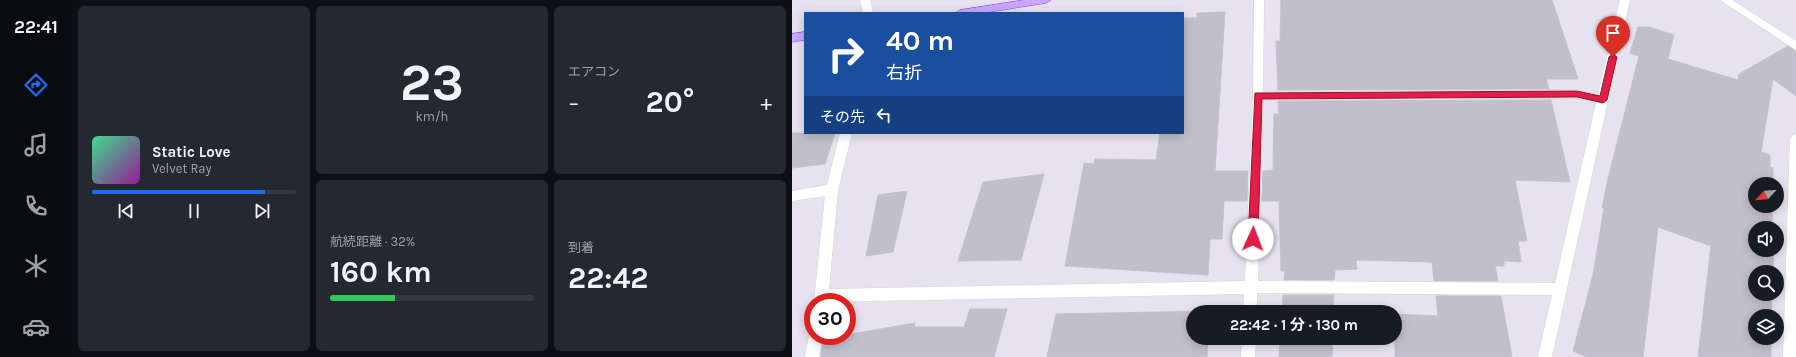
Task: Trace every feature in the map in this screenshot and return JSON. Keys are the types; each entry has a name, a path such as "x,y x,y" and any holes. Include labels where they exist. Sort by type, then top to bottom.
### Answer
{"main road":[{"path":"967,12 1046,0"},
{"path":"792,38 804,36"}],"street":[{"path":"865,0 868,12"},
{"path":"1250,305 1258,96 1259,0"},
{"path":"1545,357 1562,289 1625,0"},
{"path":"1725,0 1796,46"},
{"path":"1258,96 1577,94 1603,100"},
{"path":"823,293 832,190 846,134"},
{"path":"1790,357 1796,139"},
{"path":"792,196 832,190"},
{"path":"856,298 1251,287 1562,289"},
{"path":"812,357 814,345"},
{"path":"1248,357 1249,345"}],"building":[{"path":"1281,0 1552,0 1578,79 1546,79 1549,89 1278,90 1276,41 1280,41"},
{"path":"1225,12 1215,171 1248,171 1247,201 1224,201 1222,239 1210,239 1208,275 1065,266 1084,163 1094,164 1095,159 1156,160 1160,134 1184,134 1184,18 1197,18 1197,13"},
{"path":"1638,27 1649,27 1674,35 1668,59 1738,80 1739,74 1788,46 1796,51 1796,96 1773,79 1761,152 1770,155 1770,167 1773,168 1773,177 1748,177 1748,213 1772,213 1772,221 1748,221 1748,257 1774,257 1773,265 1748,265 1748,301 1772,301 1771,309 1748,309 1748,345 1771,345 1771,357 1698,357 1711,246 1658,227 1643,357 1586,357 1573,351 1593,275 1607,183 1639,56 1630,53"},
{"path":"1551,100 1570,182 1515,180 1527,241 1518,241 1521,262 1504,261 1504,266 1495,266 1498,281 1434,281 1432,262 1356,260 1357,269 1335,270 1334,280 1284,280 1285,271 1281,271 1279,201 1262,201 1263,171 1273,170 1274,114 1279,114 1278,101"},
{"path":"792,133 835,134 825,164 792,168"},
{"path":"1044,174 1021,260 958,261 983,182"},
{"path":"907,191 893,252 866,256 878,195"},
{"path":"1283,295 1334,295 1333,305 1282,305"},
{"path":"1436,296 1501,296 1512,357 1395,357 1395,345 1402,345 1402,314 1438,316"},
{"path":"970,309 1007,309 994,357 821,357 822,345 856,345 856,333 915,323 914,327 964,327"},
{"path":"1186,311 1186,345 1208,345 1207,357 1047,357 1056,314"},
{"path":"1280,345 1333,345 1332,357 1279,357"}],"route":[{"path":"1253,239 1258,96 1577,94 1603,100 1613,57"}]}
